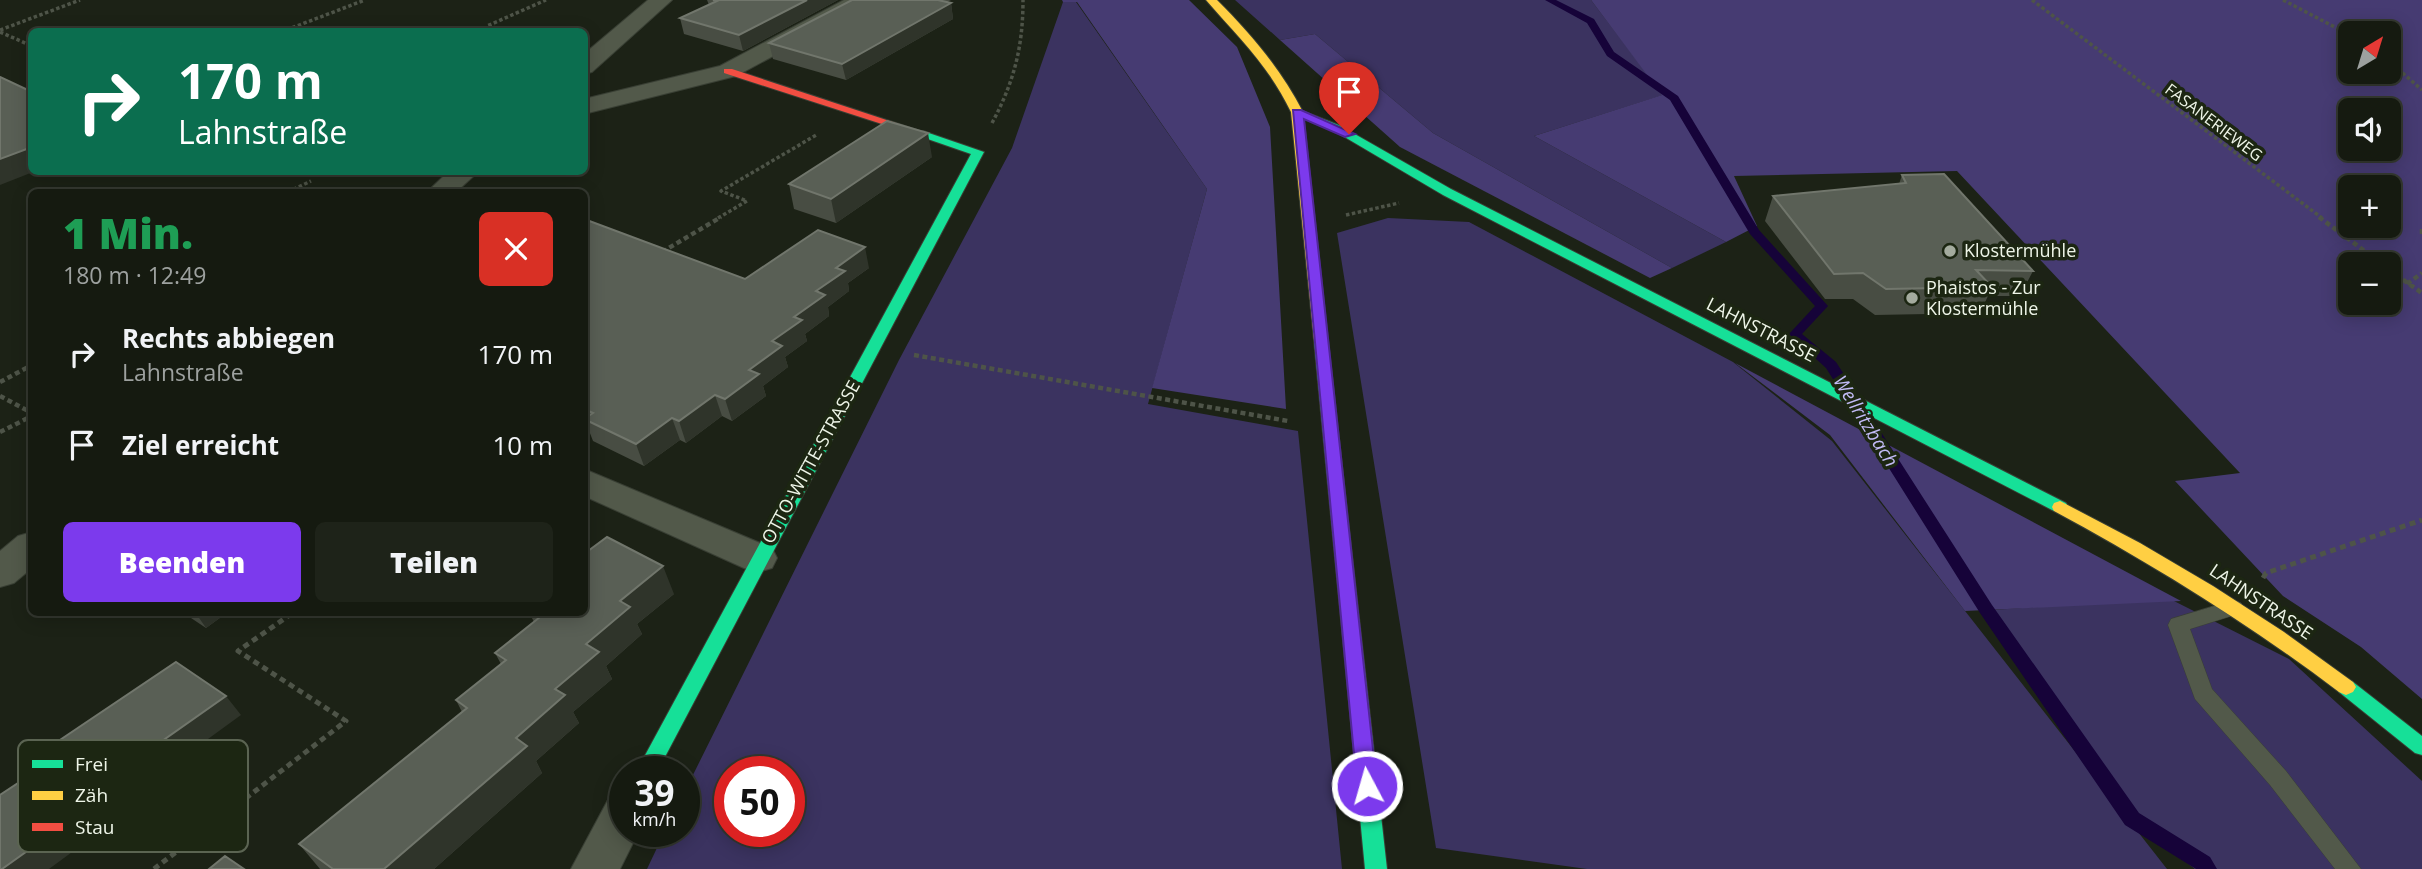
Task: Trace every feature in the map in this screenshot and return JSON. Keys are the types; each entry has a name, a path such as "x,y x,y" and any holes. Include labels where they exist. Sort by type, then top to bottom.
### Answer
{"street":[{"path":"588,64 661,0"},
{"path":"588,106 728,71 860,0"},
{"path":"1211,0 1265,54 1282,79 1297,112 1376,869"},
{"path":"728,71 978,152"},
{"name":"LAHNSTRASSE","path":"1297,112 1349,134 1447,192 2107,531 2237,608 2292,645 2422,747"},
{"name":"OTTO-WITTE-STRASSE","path":"654,756 758,558 875,348 978,152"},
{"path":"444,189 460,175"},
{"path":"588,483 758,558"},
{"path":"0,573 28,549"},
{"path":"594,869 609,841"}],"lane":[{"path":"2237,608 2178,625 2203,694 2278,778 2350,869"}],"path":[{"path":"0,31 79,0"},
{"path":"292,28 365,0"},
{"path":"496,28 486,26 546,0"},
{"path":"978,152 1010,90 1023,27 1023,0"},
{"name":"FASANERIEWEG","path":"2032,0 2366,252"},
{"path":"2283,0 2338,29"},
{"path":"0,31 28,44"},
{"path":"2401,72 2422,90"},
{"path":"654,257 747,201 721,191 855,112"},
{"path":"294,189 311,181"},
{"path":"1338,217 1447,192"},
{"path":"2422,229 2422,236"},
{"path":"2407,284 2422,273"},
{"path":"2401,279 2422,293"},
{"path":"875,348 1330,428"},
{"path":"0,382 28,367"},
{"path":"0,396 28,412"},
{"path":"0,432 28,416"},
{"path":"2237,608 2266,573 2422,520"},
{"path":"248,797 346,721 238,651 288,616"},
{"path":"154,869 176,852"}],"shaded area":[{"path":"1062,0 1189,0 1237,47 1270,127 1286,409 1152,388 1207,189 1077,2"},
{"path":"1235,0 1591,0 1663,95 1534,136 1726,242 1672,268 1433,133 1315,34 1280,40"},
{"path":"1591,0 2422,0 2422,699 2361,647 2283,596 2175,481 2240,473 1957,171 1734,176 1757,226 1726,242 1534,136 1662,95"},
{"path":"1063,2 1076,2 1207,189 1148,404 1298,431 1342,869 647,869 657,847 700,847 700,761 899,360 1012,148"},
{"path":"1315,34 1433,133 1672,268 1650,278 1400,147 1280,40"},
{"path":"1388,218 1469,222 1733,362 1832,441 2167,869 1587,869 1436,848 1337,233"},
{"path":"1735,363 2181,601 1965,611 1830,435"},
{"path":"2170,599 2289,659 2422,781 2422,869 2195,869 2132,819 1991,610"}],"building":[{"path":"713,0 807,0 739,35 680,18 717,1"},
{"path":"852,0 938,0 951,3 842,64 769,43"},
{"path":"0,77 28,90 28,148 0,159"},
{"path":"887,121 928,133 831,199 789,184"},
{"path":"1944,174 2033,271 1976,270 1992,287 1886,289 1863,273 1834,274 1773,196 1906,183 1902,175"},
{"path":"588,220 745,279 818,230 865,247 836,268 845,271 816,291 825,295 794,317 802,320 772,341 782,346 749,370 759,374 725,399 715,395 679,421 672,418 636,444 588,421 588,416 593,413 588,411"},
{"path":"607,537 663,566 620,601 630,607 586,644 599,652 555,689 565,695 516,738 527,746 384,869 333,869 299,844 467,708 456,700 506,660 495,653 540,617 538,616 588,616 588,551"},
{"path":"176,662 226,696 164,740 60,740"},
{"path":"18,783 18,852 26,852 2,869 0,869 0,795"},
{"path":"225,856 244,869 209,869"}],"waterway":[{"name":"Wellritzbach","path":"1549,0 1591,21 1610,54 1674,98 1754,232 1822,306 1795,334 1831,365 1986,609 2132,819 2203,863 2207,869"}],"traffic: fast":[{"path":"1297,112 1335,127 1447,192 2060,507"},
{"path":"655,756 978,152 923,134"},
{"path":"1321,340 1376,869"},
{"path":"2346,687 2422,747"}],"traffic: slow":[{"path":"1211,0 1260,52 1280,80 1297,112 1321,340"},
{"path":"2060,507 2207,591 2346,687"}],"traffic: jam":[{"path":"728,71 923,134"}],"place":[{"name":"Klostermühle","path":"1950,251"},
{"name":"Phaistos - Zur Klostermühle","path":"1912,298"}],"route":[{"path":"1349,134 1297,112 1367,786"}]}
